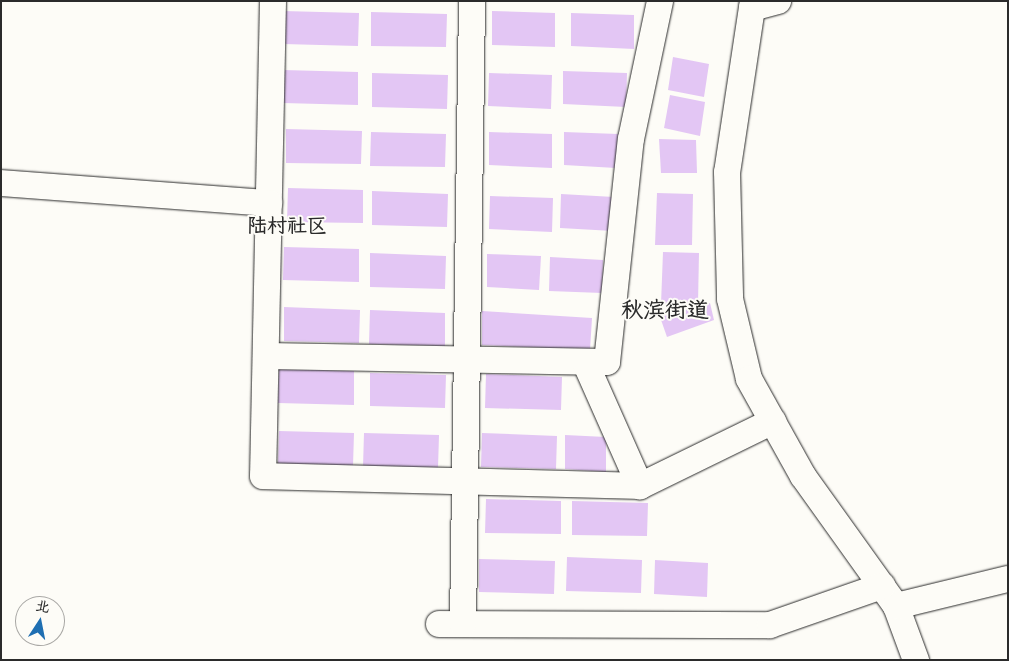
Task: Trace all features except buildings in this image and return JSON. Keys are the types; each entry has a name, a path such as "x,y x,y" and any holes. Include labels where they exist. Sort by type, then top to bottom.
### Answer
{"street":[{"path":"273,1 263,476 466,485 640,486 772,421"},
{"path":"472,1 466,485 451,624 770,625 889,596 1008,579"},
{"path":"266,356 607,362 631,140 660,1"},
{"path":"778,1 753,5 726,172 730,299 749,380 803,476 889,596 916,660"},
{"path":"1,183 269,203"},
{"path":"585,362 640,486"}],"district":[{"name":"陆村社区","path":"287,225"},
{"name":"秋滨街道","path":"665,311"}]}
